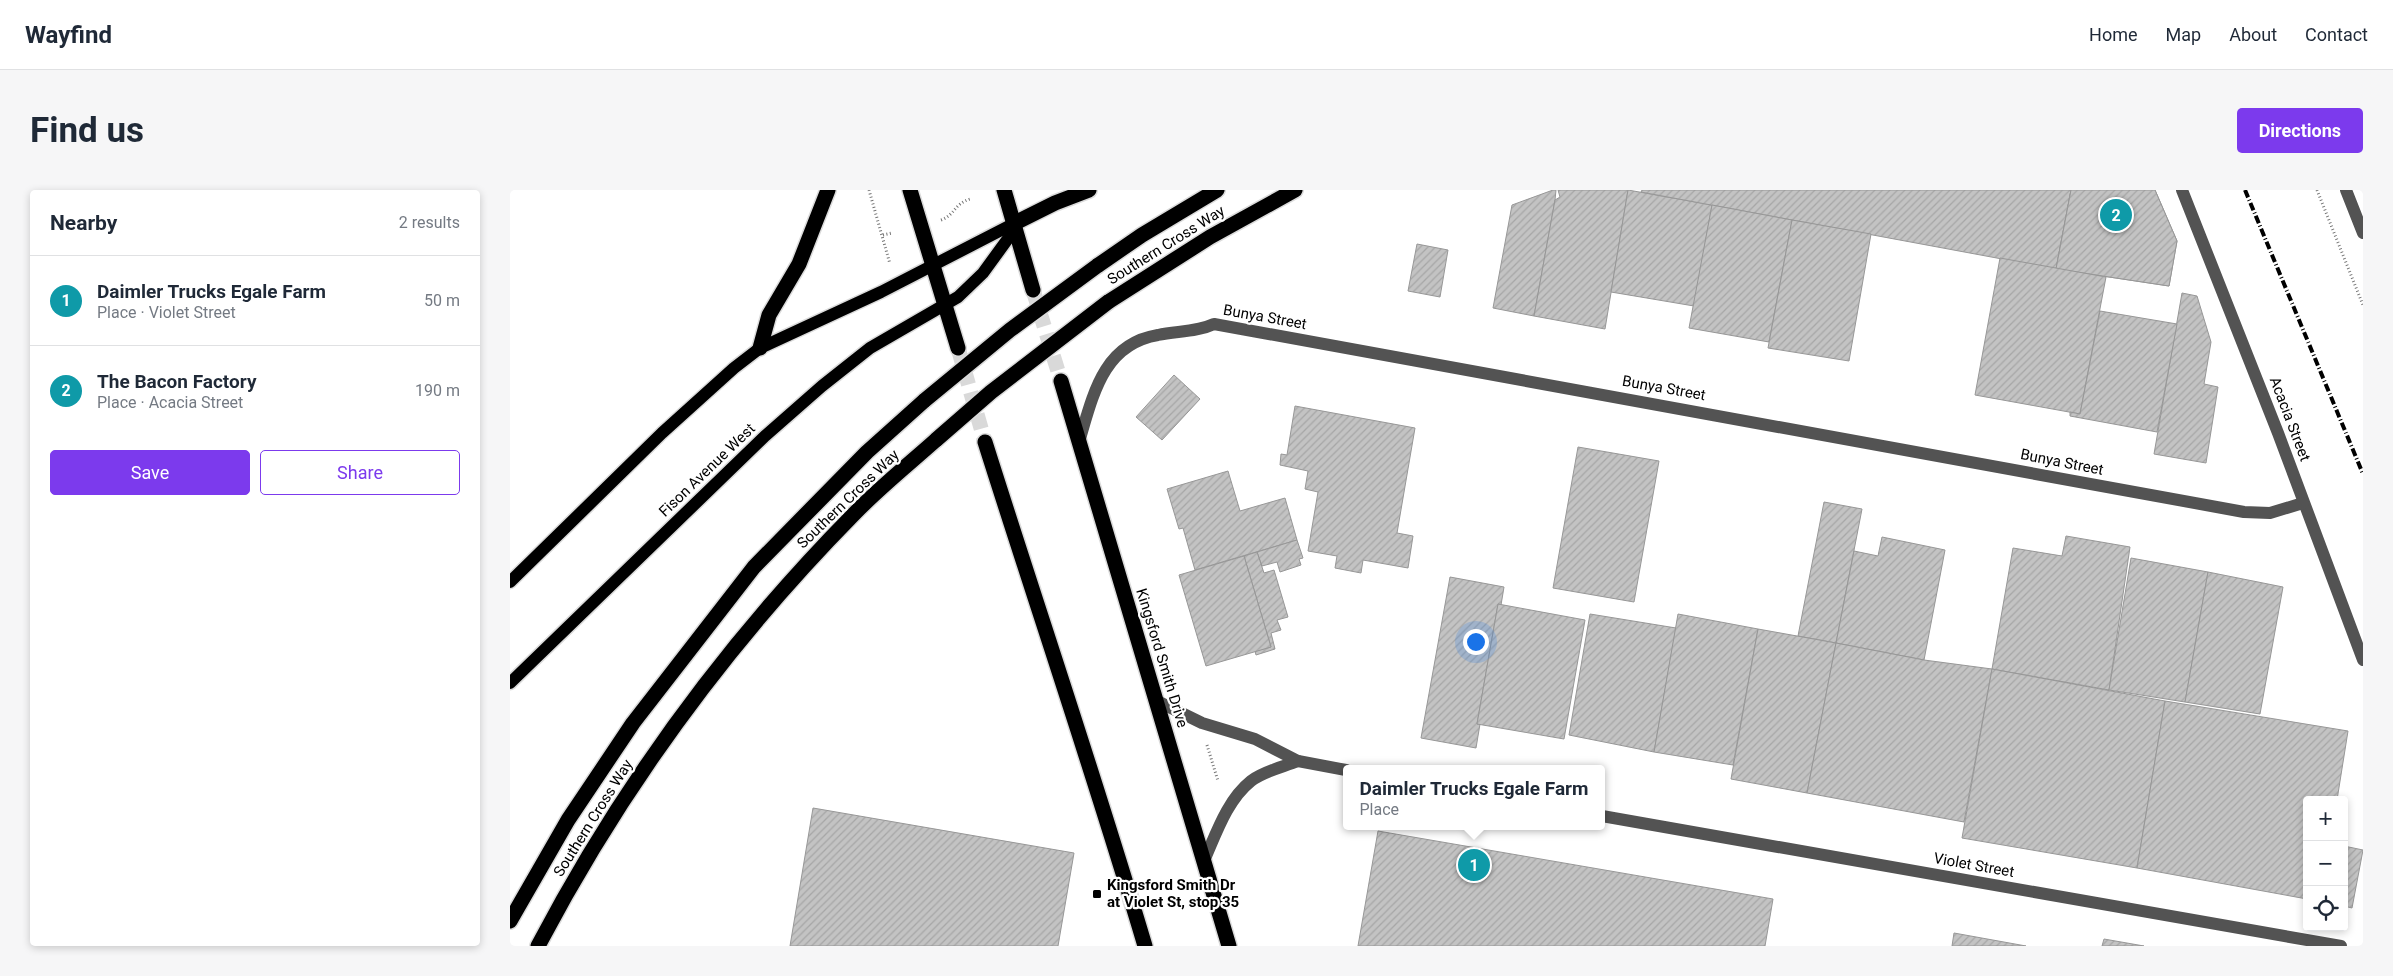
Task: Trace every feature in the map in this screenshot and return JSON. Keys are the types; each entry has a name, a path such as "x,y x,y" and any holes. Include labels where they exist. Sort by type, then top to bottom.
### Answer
{"highway":[{"path":"760,348 768,315 799,264 828,190"},
{"path":"910,190 958,348"},
{"path":"1004,190 1033,290"},
{"path":"1014,227 1055,203 1089,190"},
{"name":"Southern Cross Way","path":"510,921 568,820 633,723 754,567 854,464 925,400 1010,330 1142,235 1217,190"},
{"name":"Southern Cross Way","path":"538,946 605,830 654,753 720,665 788,584 854,514 1006,380 1108,302 1148,274 1295,190"},
{"name":"Kingsford Smith Drive","path":"1061,381 1229,946"},
{"path":"985,442 1086,751 1145,946"}],"main road":[{"path":"510,582 662,433 734,368 760,348 793,334 1014,227"},
{"name":"Fison Avenue West","path":"510,683 704,494 822,386 870,348 945,306 983,273 1014,227"}],"street":[{"name":"Acacia Street","path":"2182,190 2278,433 2363,660"},
{"path":"2346,190 2363,233"},
{"name":"Bunya Street","path":"1079,442 1098,383 1118,353 1132,343 1149,336 1202,329 1214,324 2244,512 2270,513 2304,503"},
{"path":"1157,701 1202,723 1256,740 1298,761 1343,769"},
{"path":"1204,861 1221,823 1242,790 1261,776 1298,761"},
{"name":"Violet Street","path":"1605,817 2341,946"}],"path":[{"path":"869,190 891,268"},
{"path":"2317,190 2363,304"},
{"path":"940,220 950,215 958,203 970,198"},
{"path":"883,235 892,233"},
{"path":"1206,743 1218,781"}],"building":[{"path":"1556,190 1555,200 1534,316 1493,308 1512,205"},
{"path":"1558,190 1628,190 1605,329 1534,316 1555,200 1560,197"},
{"path":"1628,190 1712,205 1694,306 1611,292"},
{"path":"1642,190 2071,190 2056,269 1641,192"},
{"path":"2071,190 2155,190 2177,241 2169,286 2056,269"},
{"path":"2071,190 2155,190 2177,241 2169,286 2056,269"},
{"path":"1712,205 1792,220 1769,342 1689,328"},
{"path":"1792,220 1871,234 1849,361 1768,348"},
{"path":"1417,244 1448,250 1440,297 1408,291"},
{"path":"2000,258 2106,277 2080,414 1975,395"},
{"path":"2182,293 2197,296 2211,342 2204,384 2218,387 2206,463 2154,454"},
{"path":"2100,311 2177,324 2157,432 2070,416 2070,412 2080,414"},
{"path":"1174,375 1200,399 1162,440 1136,417"},
{"path":"1295,406 1415,428 1397,533 1413,536 1408,568 1363,560 1361,573 1335,568 1337,556 1308,551 1318,492 1305,489 1308,471 1280,465 1281,454 1287,455"},
{"path":"1578,447 1659,461 1634,602 1553,588"},
{"path":"1228,471 1240,511 1285,498 1297,540 1195,570 1183,528 1179,529 1167,489"},
{"path":"1824,502 1862,509 1836,643 1798,636"},
{"path":"2066,536 2130,547 2109,690 1992,669 2013,548 2062,556"},
{"path":"1882,537 1945,550 1924,660 1836,643 1854,551 1878,556"},
{"path":"1297,540 1303,558 1299,559 1301,565 1280,572 1277,562 1262,566 1257,552"},
{"path":"1257,552 1264,573 1274,570 1288,617 1277,620 1281,630 1271,633 1275,649 1256,655 1255,651 1271,647 1244,556"},
{"path":"1244,556 1271,647 1206,666 1179,575"},
{"path":"2131,558 2208,572 2185,702 2109,690"},
{"path":"2208,572 2283,587 2260,714 2185,702"},
{"path":"1450,577 1504,587 1501,605 1498,604 1477,724 1480,724 1476,748 1421,738"},
{"path":"1498,604 1585,620 1564,739 1477,724"},
{"path":"1590,614 1676,628 1654,752 1569,735"},
{"path":"1678,614 1758,629 1733,765 1654,752"},
{"path":"1758,629 1836,643 1807,793 1731,779"},
{"path":"1836,643 1924,660 1992,669 1964,822 1807,793"},
{"path":"1992,669 2165,701 2137,868 1962,838"},
{"path":"2165,701 2348,731 2338,796 2303,796 2303,898 2137,868"},
{"path":"813,808 1074,853 1058,946 790,946"},
{"path":"1378,831 1773,899 1765,946 1358,946"},
{"path":"2348,847 2363,850 2352,908 2348,907"},
{"path":"1954,933 2026,946 1952,946"},
{"path":"2104,939 2144,946 2102,946"}],"tunnel":[{"path":"1033,290 1061,381"},
{"path":"958,348 985,442"}],"railway":[{"path":"2245,190 2363,474"}],"place":[{"name":"The Bacon Factory","path":"2116,215"},
{"name":"Daimler Trucks Egale Farm","path":"1474,865"},
{"name":"Kingsford Smith Dr at Violet St, stop 35","path":"1097,894"}]}
